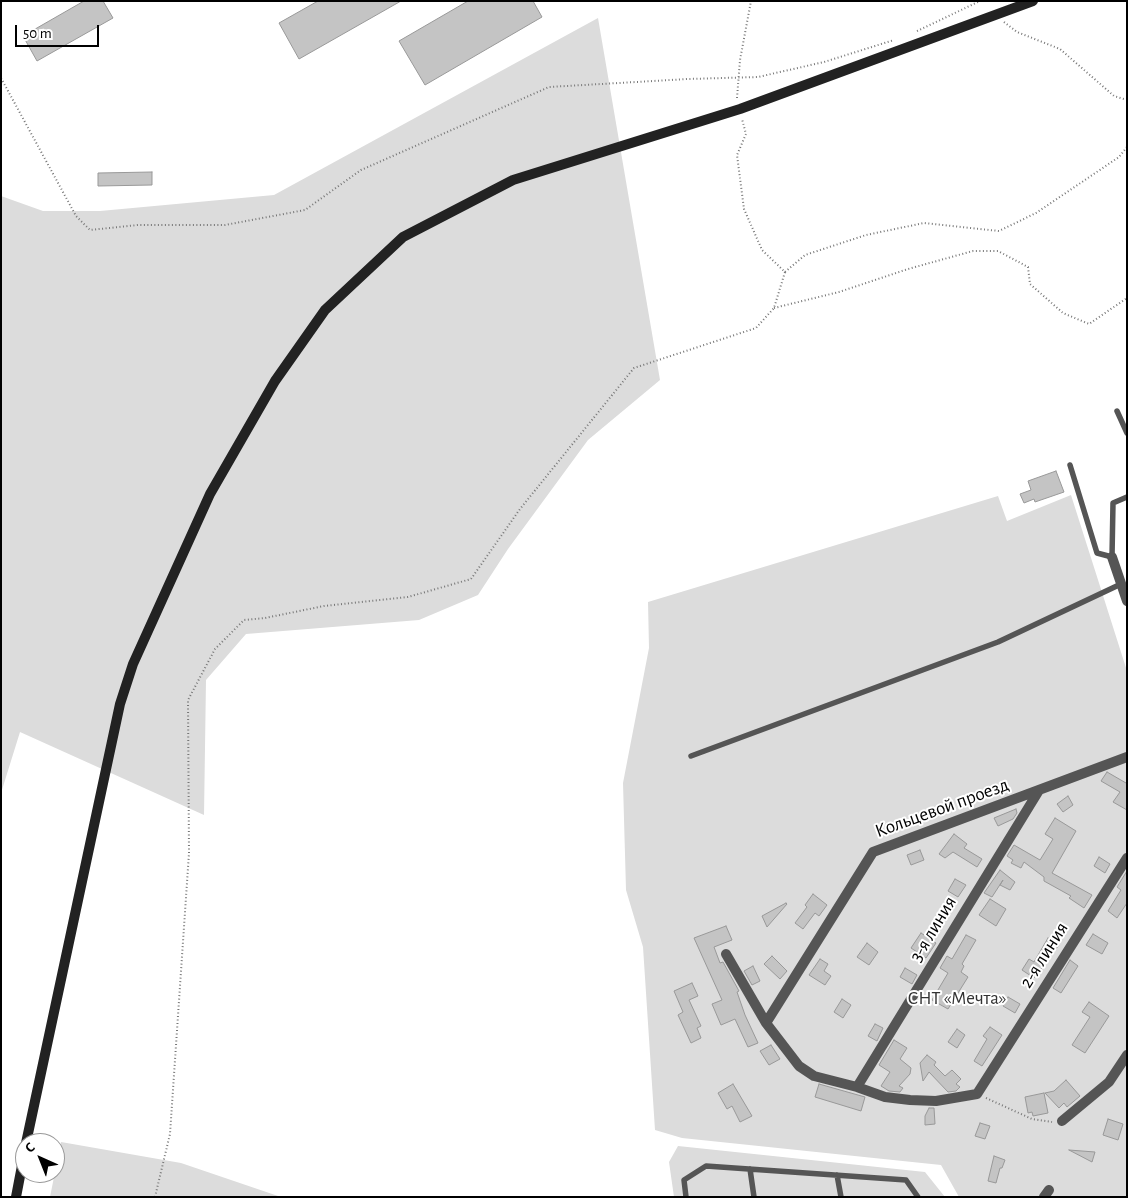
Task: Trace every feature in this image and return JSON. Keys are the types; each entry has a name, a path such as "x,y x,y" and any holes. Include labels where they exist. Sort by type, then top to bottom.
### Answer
{"street":[{"path":"28,1133 118,714 127,680 210,494 275,381 325,310 403,237 513,180 740,109 1034,1"},
{"path":"1112,557 1127,601"},
{"name":"Кольцевой проезд","path":"766,1023 873,852 1038,792 1127,757"},
{"name":"3-я линия","path":"857,1087 1038,792"},
{"name":"2-я линия","path":"977,1094 1127,858"},
{"path":"726,954 766,1023 799,1066 814,1076 857,1087 885,1097 910,1100 936,1101 977,1094"},
{"path":"1062,1121 1109,1082 1127,1055"},
{"path":"16,1197 19,1183"}],"lane":[{"path":"1117,411 1127,433"},
{"path":"1070,465 1093,544 1098,553 1112,557 1113,503 1127,498"},
{"path":"691,756 998,642 1121,584"},
{"path":"686,1197 684,1180 706,1166 906,1180 918,1197"},
{"path":"750,1169 754,1197"},
{"path":"837,1175 841,1197"}],"path":[{"path":"751,1 745,25 737,100 746,134 737,155 744,209 762,250 785,272"},
{"path":"910,35 978,1 1017,32 1060,49 1114,96 1127,100"},
{"path":"1,78 76,216 90,230 138,225 225,225 305,210 361,170 550,88 758,77 824,62 901,38"},
{"path":"155,1197 170,1134 189,852 188,700 215,649 244,620 324,606 408,597 471,579 520,509 634,368 756,328 774,308 785,272 805,256 866,235 924,223 998,231 1036,213 1119,157 1127,147"},
{"path":"774,308 839,292 908,269 973,251 998,251 1028,267 1030,284 1062,313 1088,324 1127,298"},
{"path":"977,1094 1032,1119 1062,1121"}],"green space":[{"path":"598,18 660,380 588,440 508,549 478,595 419,620 246,634 206,680 204,815 20,732 1,793 1,196 43,211 100,211 274,195"},
{"name":"СНТ «Мечта»","path":"1071,495 1127,671 1127,1197 959,1197 941,1165 682,1138 655,1130 643,947 626,890 623,783 649,648 648,602 998,496 1007,521"},
{"path":"65,1143 181,1163 281,1197 50,1197 53,1183 65,1183"},
{"path":"678,1146 925,1172 945,1197 674,1197 669,1162"}],"building":[{"path":"84,1 103,1 113,18 37,61 23,36"},
{"path":"318,1 401,1 299,59 279,23"},
{"path":"468,1 533,1 542,17 425,85 399,41"},
{"path":"152,172 152,185 98,186 98,173"},
{"path":"1056,471 1064,492 1035,502 1034,499 1024,503 1020,494 1031,490 1028,481"},
{"path":"1107,772 1126,783 1127,781 1127,810 1113,802 1120,792 1101,781"},
{"path":"1068,796 1073,805 1063,812 1057,804"},
{"path":"1016,809 1017,813 1013,819 998,826 994,818"},
{"path":"1055,818 1076,831 1052,873 1092,895 1084,908 1069,898 1071,896 1044,881 1044,877 1024,862 1021,868 1011,863 1013,860 1007,856 1014,845 1040,860 1053,839 1045,834"},
{"path":"954,834 967,844 964,848 982,859 977,867 953,852 945,858 939,854"},
{"path":"920,850 924,860 911,865 907,855"},
{"path":"1099,857 1110,864 1105,873 1094,866"},
{"path":"1000,870 1015,882 1010,890 1000,885 1003,880 992,897 984,893"},
{"path":"1127,871 1127,903 1117,918 1108,911 1121,890 1117,887"},
{"path":"955,879 966,885 958,897 948,891"},
{"path":"813,894 827,905 819,916 815,913 803,929 795,923 807,907 805,905"},
{"path":"990,899 1006,909 996,926 979,915"},
{"path":"787,904 767,927 762,916"},
{"path":"726,926 732,940 714,947 720,963 723,962 739,991 737,992 745,1015 758,1043 748,1047 735,1019 721,1025 712,1004 722,1000 694,938"},
{"path":"921,933 936,943 926,958 911,948"},
{"path":"1093,934 1108,943 1102,954 1086,945"},
{"path":"966,935 976,940 962,964 964,966 961,972 968,977 948,1009 932,1000 948,973 940,968 947,956 952,959"},
{"path":"1048,938 1059,945 1034,978 1022,970 1029,959 1034,962"},
{"path":"867,943 878,952 869,965 857,957"},
{"path":"772,956 787,971 780,979 764,964"},
{"path":"820,959 828,964 824,971 831,976 825,985 809,975"},
{"path":"1070,960 1078,966 1061,993 1053,988"},
{"path":"753,966 760,981 752,985 744,971"},
{"path":"905,968 917,975 912,984 900,977"},
{"path":"692,983 698,996 689,1000 701,1026 697,1028 701,1038 691,1043 678,1015 683,1012 674,991"},
{"path":"1008,997 1020,1004 1015,1013 1003,1006"},
{"path":"842,999 851,1005 843,1018 834,1012"},
{"path":"1089,1002 1109,1016 1085,1053 1072,1045 1090,1017 1082,1012"},
{"path":"875,1024 883,1028 877,1041 868,1036"},
{"path":"990,1027 1002,1035 982,1066 974,1061 987,1039 983,1036"},
{"path":"957,1029 965,1035 957,1048 948,1042"},
{"path":"894,1040 907,1048 900,1059 911,1068 910,1074 899,1086 903,1088 900,1092 889,1091 881,1086 890,1072 879,1065"},
{"path":"771,1045 780,1059 769,1065 760,1051"},
{"path":"927,1055 936,1062 934,1065 945,1076 952,1070 961,1079 956,1084 960,1087 956,1091 948,1092 929,1072 923,1081 920,1063"},
{"path":"1066,1080 1080,1096 1067,1107 1064,1103 1059,1108 1045,1093 1054,1091"},
{"path":"733,1084 752,1116 740,1122 732,1106 727,1109 718,1093"},
{"path":"819,1084 865,1097 861,1111 815,1097"},
{"path":"1044,1093 1048,1113 1033,1116 1032,1112 1028,1113 1025,1097"},
{"path":"929,1108 934,1108 935,1124 925,1125 925,1116"},
{"path":"1108,1119 1123,1124 1118,1140 1103,1135"},
{"path":"980,1123 990,1126 985,1139 975,1136"},
{"path":"1069,1150 1095,1152 1092,1162"},
{"path":"994,1156 1005,1160 1002,1168 1000,1168 996,1183 988,1181"}]}
